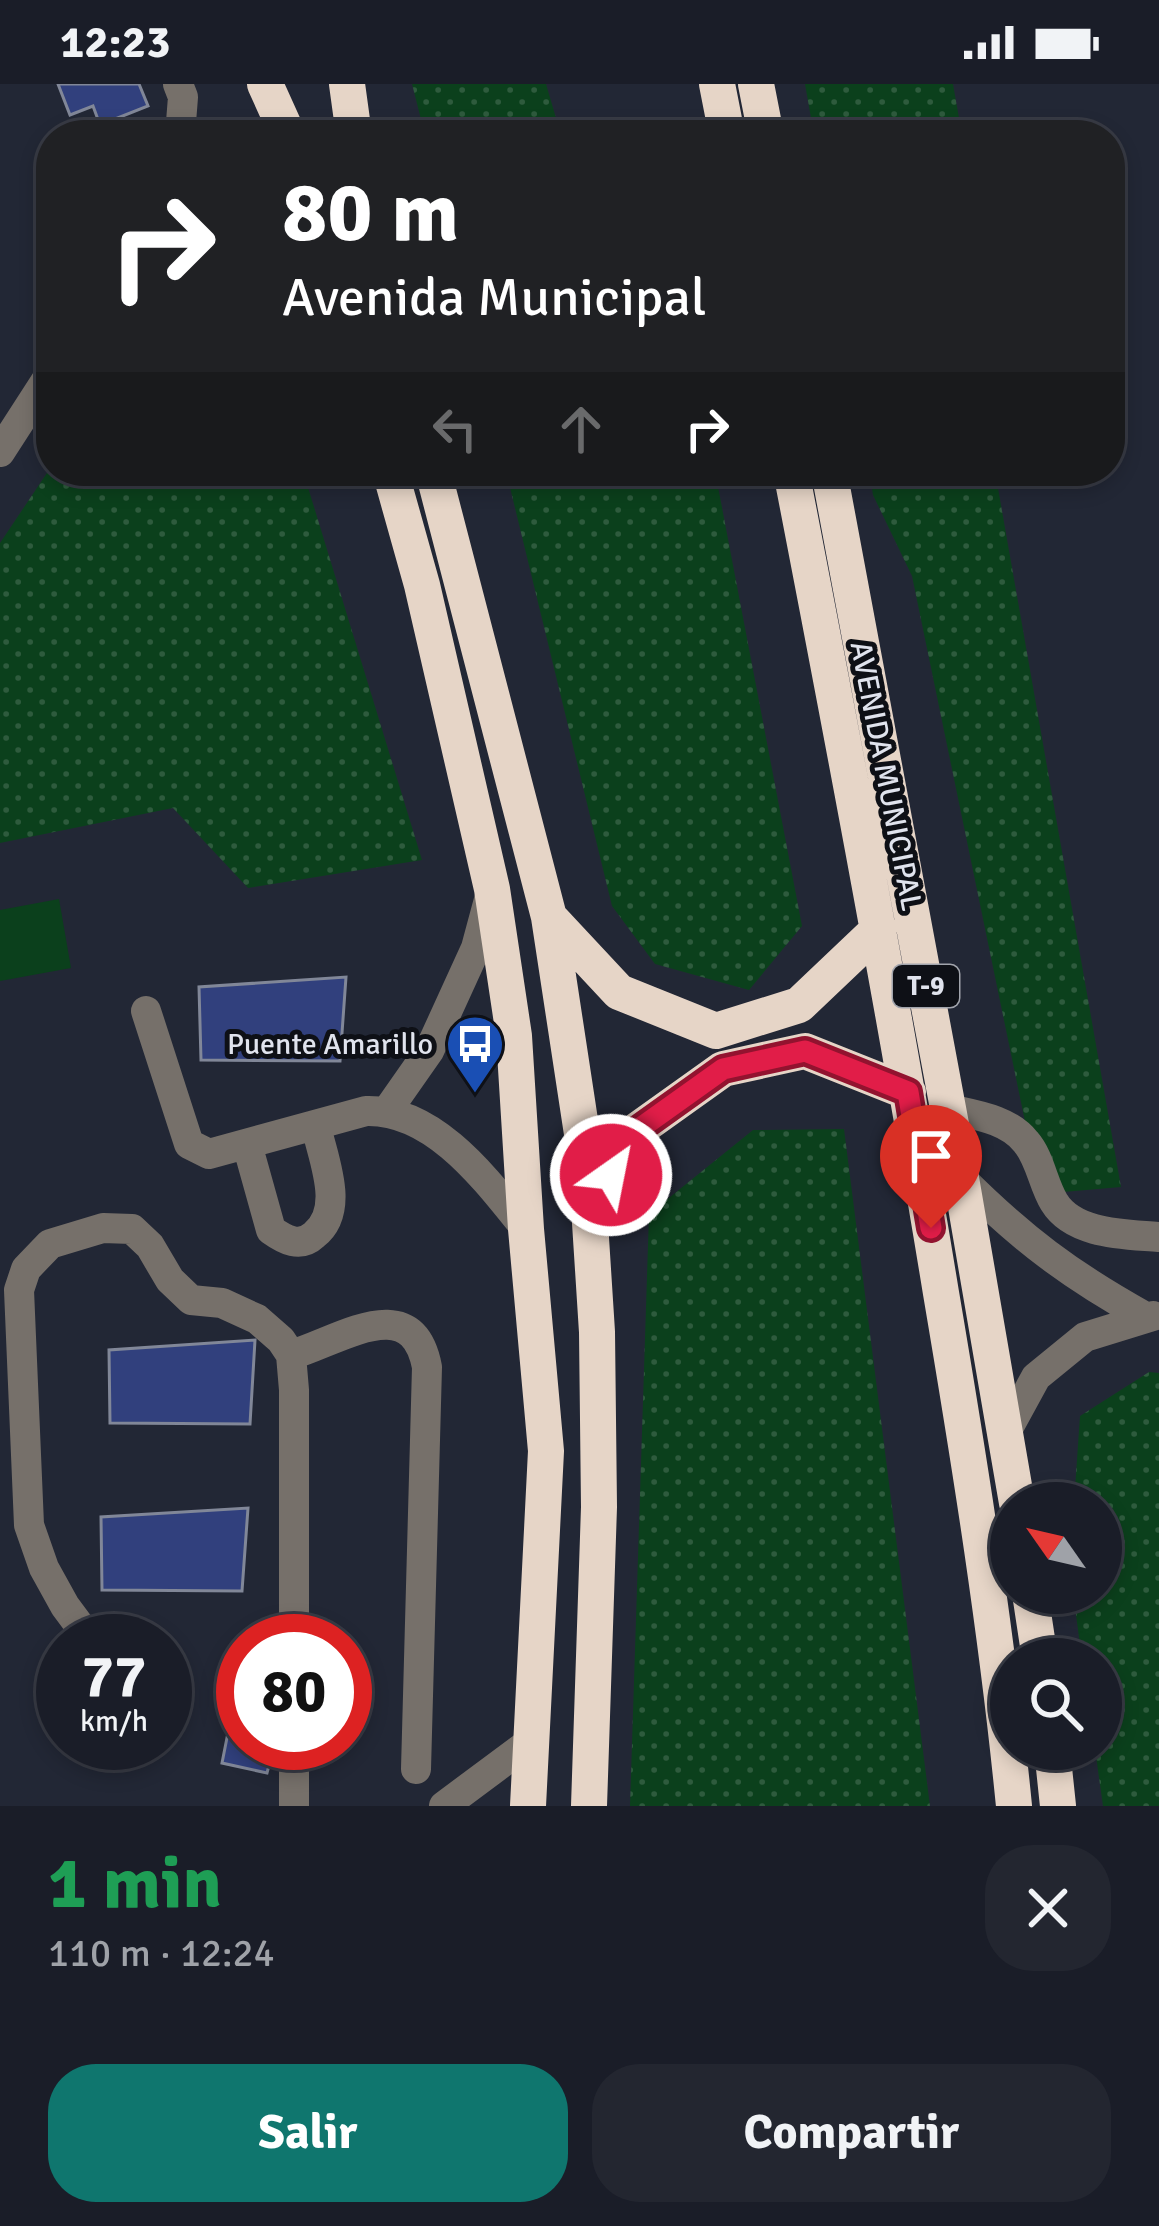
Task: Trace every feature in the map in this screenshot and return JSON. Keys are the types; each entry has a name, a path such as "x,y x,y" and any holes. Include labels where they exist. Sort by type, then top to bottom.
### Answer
{"highway":[{"path":"265,84 281,120"},
{"path":"347,84 352,120"},
{"path":"717,84 724,120"},
{"path":"756,84 763,120"},
{"path":"394,486 422,585 492,890 514,1036 546,1451 528,1806"},
{"path":"437,486 549,916 586,1160 597,1332 599,1507 589,1806"},
{"name":"AVENIDA MUNICIPAL","path":"794,486 908,1092 1003,1688 1014,1806"},
{"name":"AVENIDA MUNICIPAL","path":"832,486 962,1178 1013,1482"},
{"path":"549,916 619,992 716,1031 799,1005 879,929"},
{"path":"589,1216 632,1134 723,1069 805,1051 908,1092"},
{"path":"1054,1770 1058,1806"}],"street":[{"path":"178,84 183,97 181,120"},
{"path":"0,452 36,397"},
{"path":"387,1111 439,1030 476,948 492,890"},
{"path":"146,1011 189,1144 209,1154 366,1111 387,1111 440,1139 464,1158 526,1229"},
{"path":"949,1109 990,1118 1027,1142 1056,1208 1084,1226 1159,1237"},
{"path":"247,1144 272,1230 296,1243 309,1241 322,1228 332,1201 316,1126"},
{"path":"962,1178 1016,1233 1077,1279 1151,1316"},
{"path":"71,1614 44,1568 28,1526 20,1290 26,1268 50,1244 104,1228 132,1229 191,1300 222,1303 256,1319 291,1354 294,1614"},
{"path":"1006,1432 1036,1377 1084,1337 1151,1316"},
{"path":"291,1354 386,1322 403,1324 423,1345 427,1367 416,1768"},
{"path":"444,1806 534,1739"},
{"path":"294,1770 294,1806"}],"green space":[{"path":"412,84 546,84 557,120 421,120"},
{"path":"805,84 953,84 959,120 811,120"},
{"path":"38,486 308,486 422,860 248,888 173,808 0,843 0,543"},
{"path":"510,486 718,486 802,926 749,990 655,964 612,906"},
{"path":"872,486 998,486 1121,1187 1040,1194 912,576"},
{"path":"59,899 71,968 0,981 0,910"},
{"path":"844,1129 930,1806 630,1806 649,1214 753,1130"},
{"path":"1149,1372 1159,1373 1159,1806 1103,1806 1098,1770 1122,1770 1122,1638 1079,1638 1076,1614 1122,1614 1122,1482 1075,1482 1080,1416"}],"building":[{"path":"58,84 139,84 148,106 113,120 98,120 93,106 70,115"},
{"path":"346,977 340,1061 201,1060 199,987"},
{"path":"255,1340 250,1424 110,1423 109,1350"},
{"path":"248,1508 242,1591 102,1590 101,1517"}],"place":[{"name":"Puente Amarillo","path":"475,1095"}],"route":[{"path":"611,1175 632,1134 723,1069 805,1051 908,1092 931,1228"}]}
